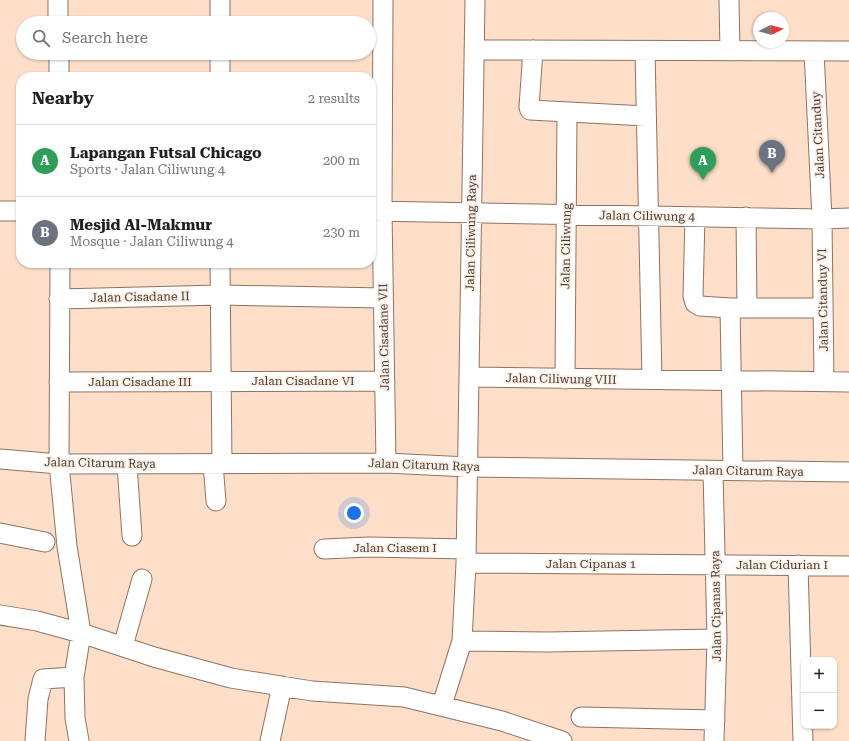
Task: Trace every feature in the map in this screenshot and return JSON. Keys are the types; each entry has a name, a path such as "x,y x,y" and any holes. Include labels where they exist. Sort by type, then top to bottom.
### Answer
{"street":[{"path":"58,0 58,16"},
{"path":"220,0 220,16"},
{"name":"Jalan Cisadane VII","path":"383,0 376,49 376,211 383,298 386,463"},
{"name":"Jalan Ciliwung Raya","path":"442,705 462,641 466,556 475,0"},
{"path":"729,0 730,51"},
{"path":"474,50 849,51"},
{"path":"533,50 530,110 646,116"},
{"path":"645,51 652,379"},
{"name":"Jalan Citanduy","path":"814,51 822,219"},
{"path":"59,60 59,72"},
{"path":"220,60 220,72"},
{"name":"Jalan Ciliwung","path":"565,379 567,113"},
{"path":"0,210 16,211"},
{"name":"Jalan Ciliwung 4","path":"376,211 822,219 849,218"},
{"path":"695,216 693,296 695,303 700,306 738,308 823,308"},
{"path":"733,471 731,380 746,217"},
{"name":"Jalan Citanduy VI","path":"822,219 824,382"},
{"path":"60,268 59,464 67,546 82,632 74,677 75,718 79,741"},
{"path":"216,501 221,381 220,268"},
{"name":"Jalan Cisadane II","path":"59,299 220,295 383,298"},
{"name":"Jalan Ciliwung VIII","path":"469,377 849,382"},
{"name":"Jalan Cisadane VI","path":"221,381 385,380"},
{"name":"Jalan Cisadane III","path":"59,382 221,381"},
{"name":"Jalan Citarum Raya","path":"0,459 59,464 127,465 386,463 468,467 849,472"},
{"path":"127,465 132,536"},
{"name":"Jalan Cipanas Raya","path":"713,471 717,639 714,741"},
{"path":"0,534 45,542"},
{"name":"Jalan Ciasem I","path":"324,549 369,547 466,556"},
{"name":"Jalan Cipanas 1","path":"466,556 716,565"},
{"name":"Jalan Cidurian I","path":"716,565 849,566"},
{"path":"798,565 802,741"},
{"path":"123,646 142,579"},
{"path":"0,615 37,621 82,632 154,657 231,678 312,691 404,697 442,705 502,721 562,741"},
{"path":"462,641 547,642 717,639"},
{"path":"35,741 38,699 43,679 74,677"},
{"path":"270,741 282,686"},
{"path":"581,717 715,720"}],"place":[{"name":"Mesjid Al-Makmur","path":"772,173"},
{"name":"Lapangan Futsal Chicago","path":"703,180"}]}
